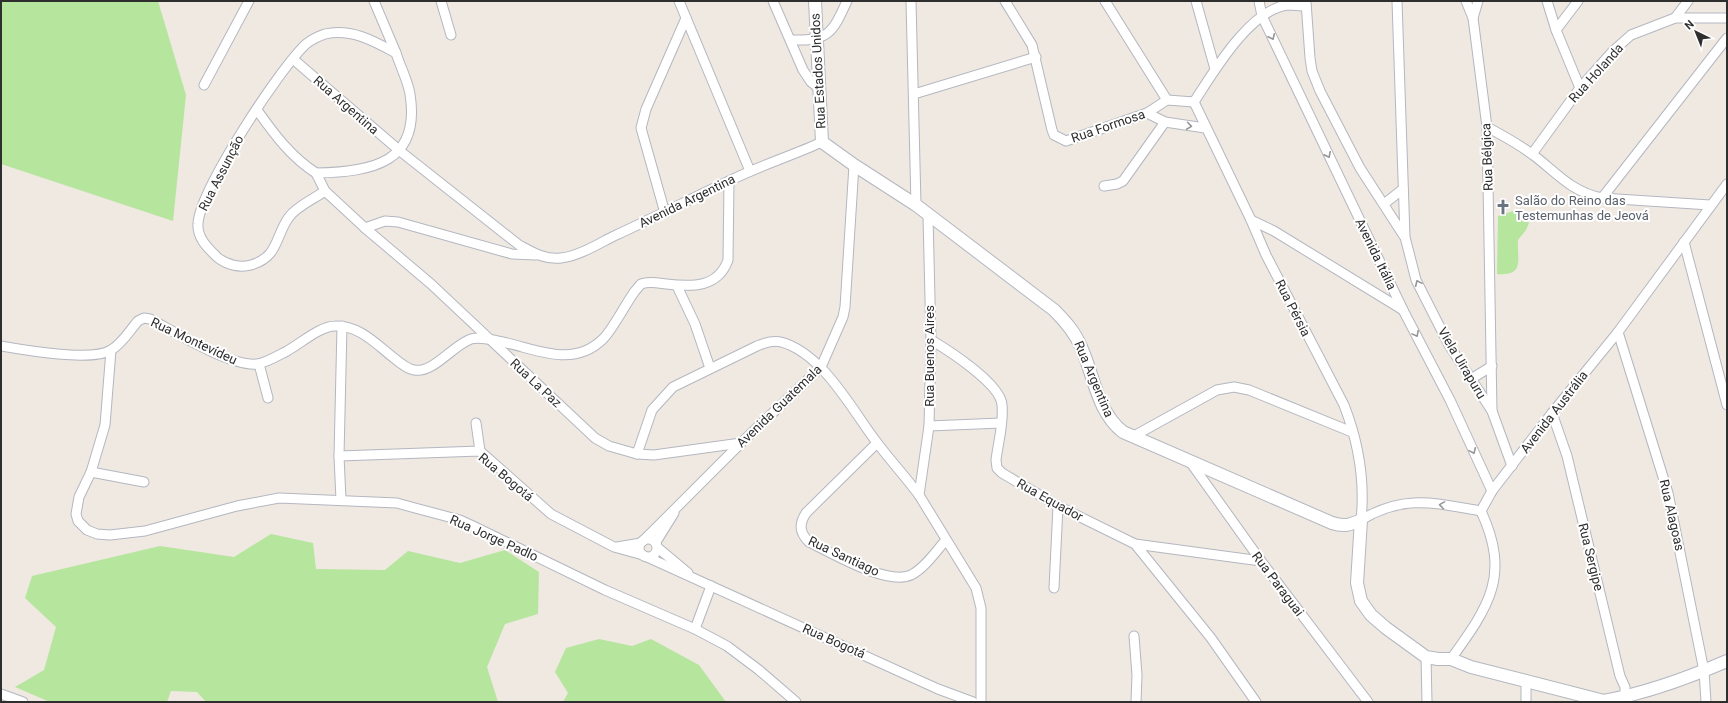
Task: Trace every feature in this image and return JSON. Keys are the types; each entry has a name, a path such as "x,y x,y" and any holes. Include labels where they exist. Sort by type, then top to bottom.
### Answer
{"main road":[{"name":"Rua Estados Unidos","path":"815,1 822,142"},
{"name":"Rua Argentina","path":"822,142 854,166 916,205 928,216 1045,302 1067,323 1081,346 1106,413 1114,425 1132,437 1332,523 1341,526 1349,526 1361,520"},
{"path":"1361,520 1357,583 1361,601 1371,615 1386,628 1426,657 1438,660 1451,659 1471,667 1604,701 1625,699 1704,671 1727,661"}],"street":[{"path":"204,85 249,1"},
{"path":"316,174 361,169 383,162 400,151 410,128 410,93 396,53 374,1"},
{"path":"441,1 451,35"},
{"path":"679,1 750,171"},
{"path":"773,1 803,70 811,82 819,88"},
{"path":"791,40 816,40 830,31 838,20 847,1"},
{"path":"911,1 916,205"},
{"name":"Rua Formosa","path":"1005,1 1026,33 1036,57 1052,130 1058,138 1066,141 1147,113 1167,100"},
{"path":"1105,1 1167,100 1194,102 1215,69 1238,39 1262,16 1286,3 1306,4 1310,58 1315,80 1360,168 1405,237"},
{"path":"1196,1 1215,69"},
{"name":"Avenida Itália","path":"1259,1 1262,16 1403,310 1450,400 1492,491"},
{"path":"1397,1 1405,237"},
{"name":"Rua Bélgica","path":"1466,1 1473,18 1487,127 1492,411"},
{"path":"1473,18 1478,1"},
{"path":"1547,1 1556,30 1580,88"},
{"path":"1556,30 1578,1"},
{"path":"1675,18 1688,1"},
{"path":"665,213 641,128 646,109 686,18"},
{"name":"Rua Holanda","path":"1532,154 1580,88 1613,51 1631,35 1675,18 1727,18"},
{"name":"Rua Assunção","path":"325,191 295,211 288,218 278,242 269,255 258,263 243,267 222,261 203,241 198,226 204,202 240,136 293,59 307,43 325,34 342,33 359,35 396,53"},
{"path":"1602,198 1727,38"},
{"path":"914,94 1036,57"},
{"name":"Rua Argentina","path":"293,59 400,151 519,245 539,256"},
{"name":"Rua Pérsia","path":"1194,102 1205,128 1251,220 1266,255 1344,405 1352,432 1362,482 1363,501 1361,520"},
{"path":"257,110 280,142 297,160 316,174 325,191 365,228 385,221 398,222 512,254 539,256"},
{"path":"1147,113 1165,122 1205,128"},
{"path":"1104,186 1117,184 1123,181 1165,122"},
{"path":"1487,127 1532,154 1570,185 1587,195 1602,198 1710,205"},
{"name":"Avenida Argentina","path":"539,256 565,258 580,252 665,213 750,171 792,156 822,142"},
{"name":"Avenida Guatemala","path":"642,542 741,443 821,367 840,324 845,307 854,166"},
{"path":"268,398 259,364 307,340 326,328 342,326 362,332 402,364 414,370 424,370 471,339 490,340 547,353 567,356 577,355 591,348 604,338 641,284 650,282 677,286 708,283 718,278 724,270 728,260 729,181"},
{"name":"Avenida Austrália","path":"1481,511 1492,491 1552,413 1618,332 1710,205 1727,184"},
{"path":"1384,204 1403,189"},
{"name":"Rua Buenos Aires","path":"919,495 929,426 930,340 928,216"},
{"path":"1251,220 1274,231 1403,310"},
{"name":"Rua La Paz","path":"365,228 431,284 595,438 609,446 637,454 654,455 741,443"},
{"name":"Viela Uirapuru","path":"1405,237 1416,280 1449,345 1492,411 1512,466"},
{"path":"1684,242 1727,405"},
{"path":"677,286 695,324 710,368"},
{"name":"Rua Montevídeu","path":"111,350 138,321 144,318 150,319 229,359 249,365 259,364"},
{"path":"341,500 339,456 342,326"},
{"name":"Rua Alagoas","path":"1618,332 1668,492 1704,671 1706,702"},
{"name":"Rua Equador","path":"930,340 970,366 995,390 1002,404 996,460 997,468 1002,473 1058,506 1135,544 1261,561"},
{"path":"637,454 652,410 663,396 673,386 710,368 767,342 780,342 794,348 821,367 877,443 919,495 946,540 969,574 981,608 981,702"},
{"path":"1,346 70,354 102,354 111,350 105,425 91,472 144,482"},
{"path":"1471,379 1492,366"},
{"path":"1132,437 1217,390 1234,388 1249,390 1352,432"},
{"name":"Rua Sergipe","path":"1552,413 1567,456 1620,676 1625,687 1625,699"},
{"path":"476,423 480,451"},
{"path":"929,426 1001,423"},
{"name":"Rua Santiago","path":"877,443 806,513 800,528 803,536 809,542 870,570 890,577 902,578 920,569 946,540"},
{"name":"Rua Bogotá","path":"339,456 480,451 551,514 614,547 645,556 938,689 973,702"},
{"name":"Rua Paraguai","path":"1191,463 1261,561 1368,702"},
{"name":"Rua Jorge Padlo","path":"91,472 78,497 76,507 78,521 87,530 97,534 110,535 145,531 237,506 279,498 397,503 460,520 605,590 695,629 727,646 759,670 796,702"},
{"path":"1361,520 1392,505 1425,502 1481,511 1492,542 1496,560 1495,576 1491,594 1484,610 1451,659"},
{"path":"1054,588 1058,506"},
{"name":"Avenida Guatemala","path":"657,545 676,508"},
{"path":"614,547 651,539 657,545 654,555 645,556 640,550 642,542"},
{"path":"1135,544 1211,638 1256,702"},
{"name":"Rua Bogotá","path":"657,545 696,580"},
{"path":"695,629 711,586"},
{"path":"1134,636 1137,675 1136,702"},
{"path":"1426,657 1428,702"},
{"path":"1526,682 1526,702"},
{"path":"1,694 22,702"}],"green space":[{"path":"1,1 158,1 186,95 173,221 1,164"},
{"path":"1513,211 1522,213 1529,223 1526,230 1518,240 1518,266 1516,270 1506,274 1497,274 1498,216"},
{"path":"271,534 313,543 316,569 385,570 408,551 460,563 505,550 539,572 538,614 505,624 487,667 498,702 206,702 197,692 171,691 167,702 50,702 15,687 44,670 56,627 25,598 32,576 160,546 234,557"},
{"path":"599,639 632,646 651,639 699,665 726,702 563,702 568,693 555,672 566,648"}],"place":[{"name":"Salão do Reino das Testemunhas de Jeová","path":"1503,207"}]}
